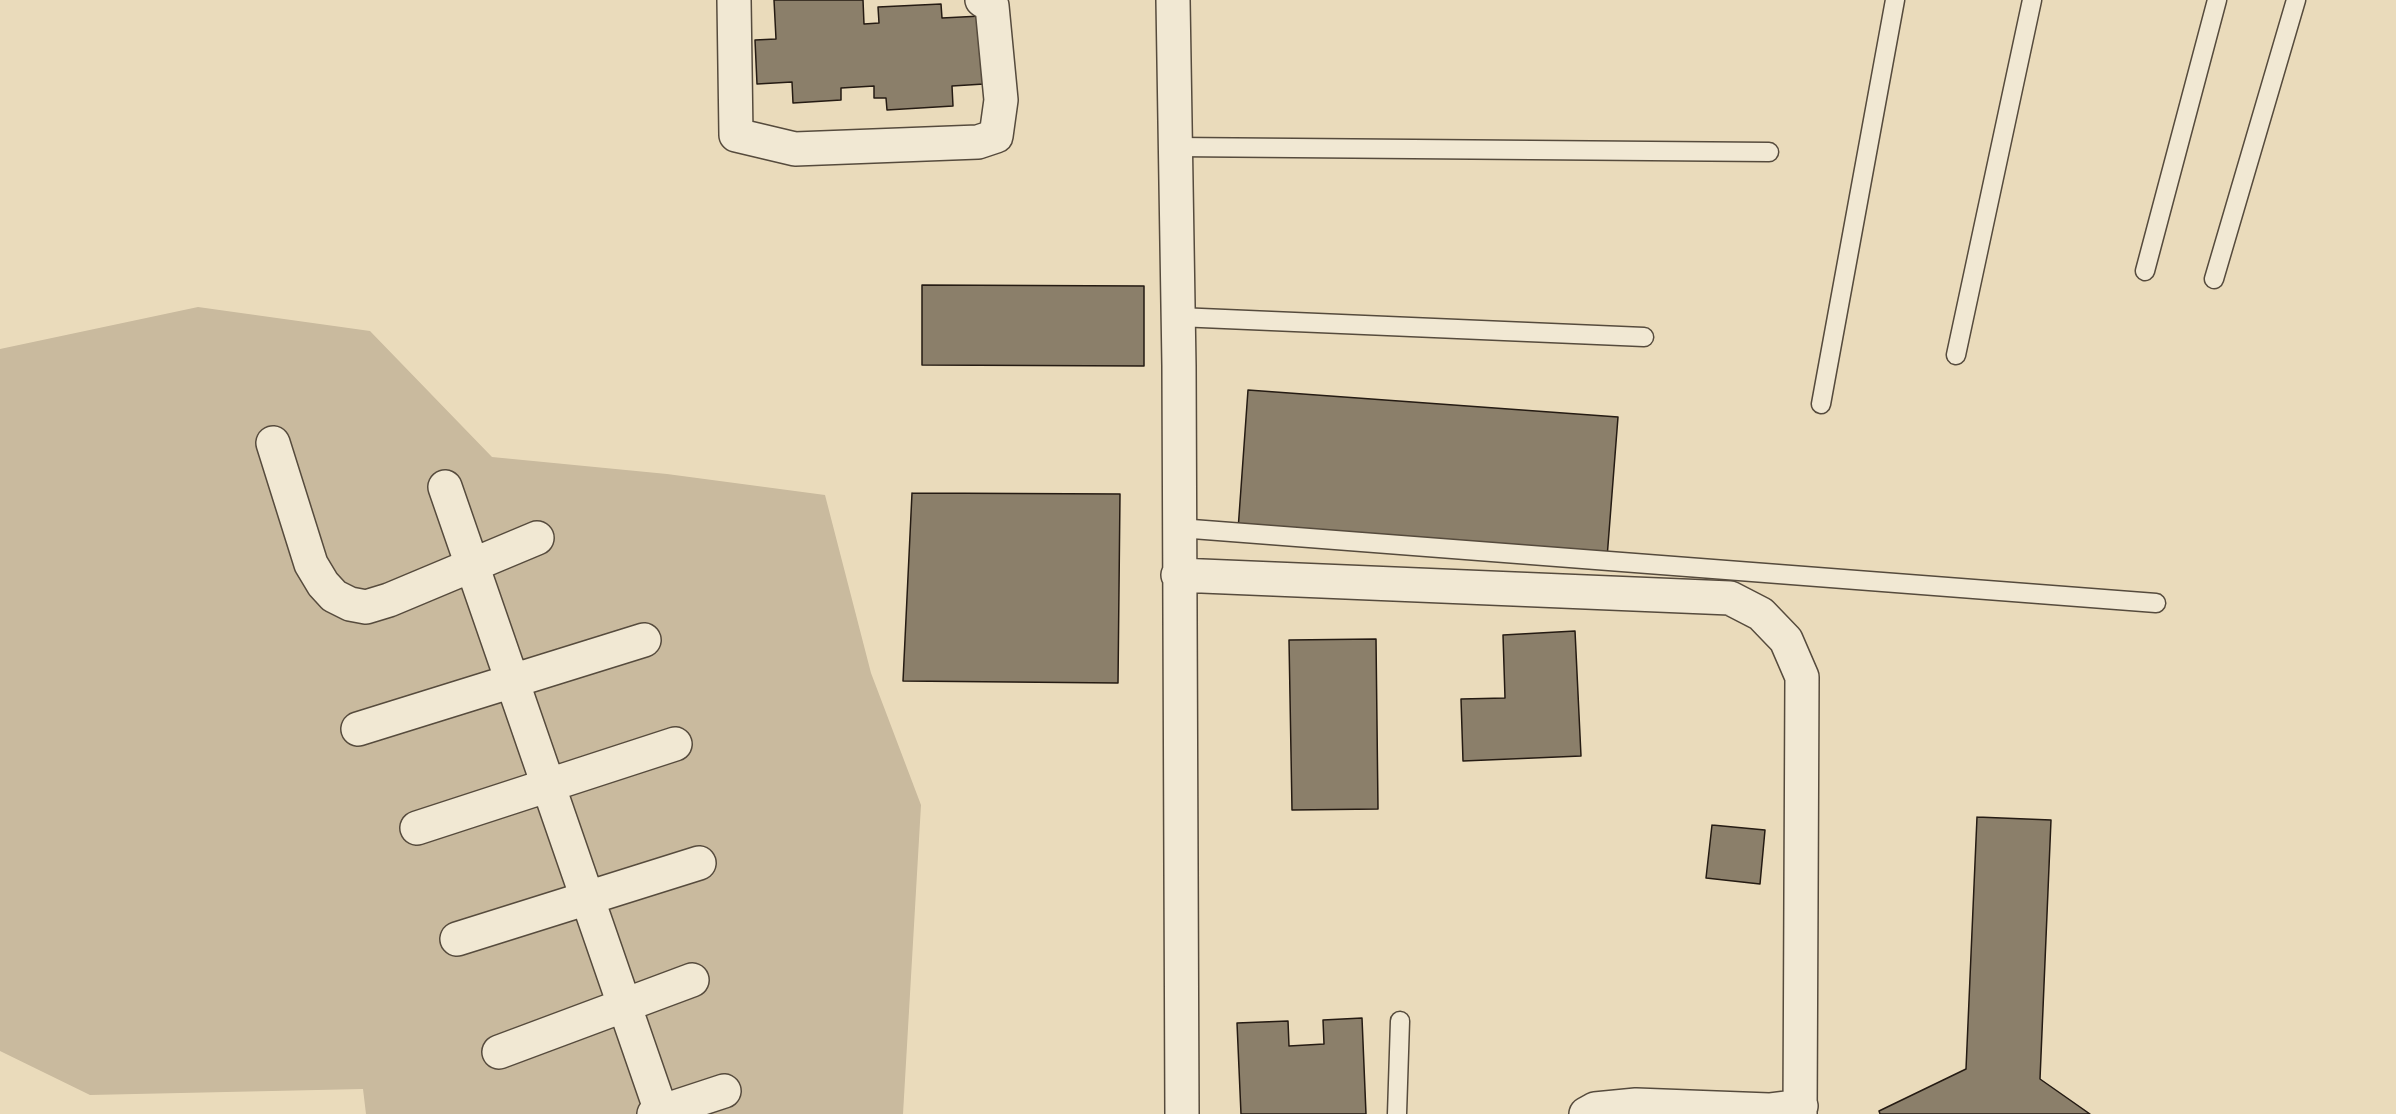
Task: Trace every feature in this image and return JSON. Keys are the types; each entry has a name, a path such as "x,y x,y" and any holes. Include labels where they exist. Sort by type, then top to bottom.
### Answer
{"street":[{"path":"734,0 736,135 795,149 978,142 996,136 1001,100 992,6 981,0"},
{"path":"1173,0 1178,317 1182,1114"},
{"path":"273,443 311,564 323,584 334,596 350,604 366,607 472,567 537,538"},
{"path":"445,487 588,899 659,1113 724,1091"},
{"path":"1178,575 1730,598 1761,614 1786,640 1802,677 1801,1110 1750,1112 1636,1105 1596,1108 1586,1114"},
{"path":"358,729 644,639"},
{"path":"417,828 675,744"},
{"path":"457,939 699,863"},
{"path":"499,1052 692,980"}],"lane":[{"path":"1821,404 1895,0"},
{"path":"1956,355 2032,0"},
{"path":"2145,271 2217,0"},
{"path":"2214,279 2296,0"},
{"path":"1175,147 1769,152"},
{"path":"1178,317 1644,337"},
{"path":"1179,528 2156,603"},
{"path":"1397,1114 1400,1021"}],"shaded area":[{"path":"198,307 370,331 492,457 667,474 825,495 871,673 921,805 903,1114 366,1114 363,1089 90,1095 0,1051 0,349"}],"building":[{"path":"774,0 863,0 864,24 879,23 878,7 941,4 942,18 981,16 984,84 952,86 953,106 887,110 886,98 874,98 874,86 841,88 841,100 793,103 792,82 757,84 755,40 776,39"},
{"path":"922,285 1144,286 1144,366 922,365"},
{"path":"1248,390 1618,417 1607,558 1238,530"},
{"path":"912,493 1120,494 1118,683 903,681"},
{"path":"1575,631 1581,756 1463,761 1461,699 1505,698 1503,635"},
{"path":"1376,639 1378,809 1292,810 1289,640"},
{"path":"1977,817 2051,820 2040,1079 2090,1114 1880,1114 1879,1111 1966,1069"},
{"path":"1712,825 1765,830 1760,884 1706,878"},
{"path":"1362,1018 1366,1114 1241,1114 1237,1023 1288,1021 1289,1046 1324,1044 1323,1020"}]}
